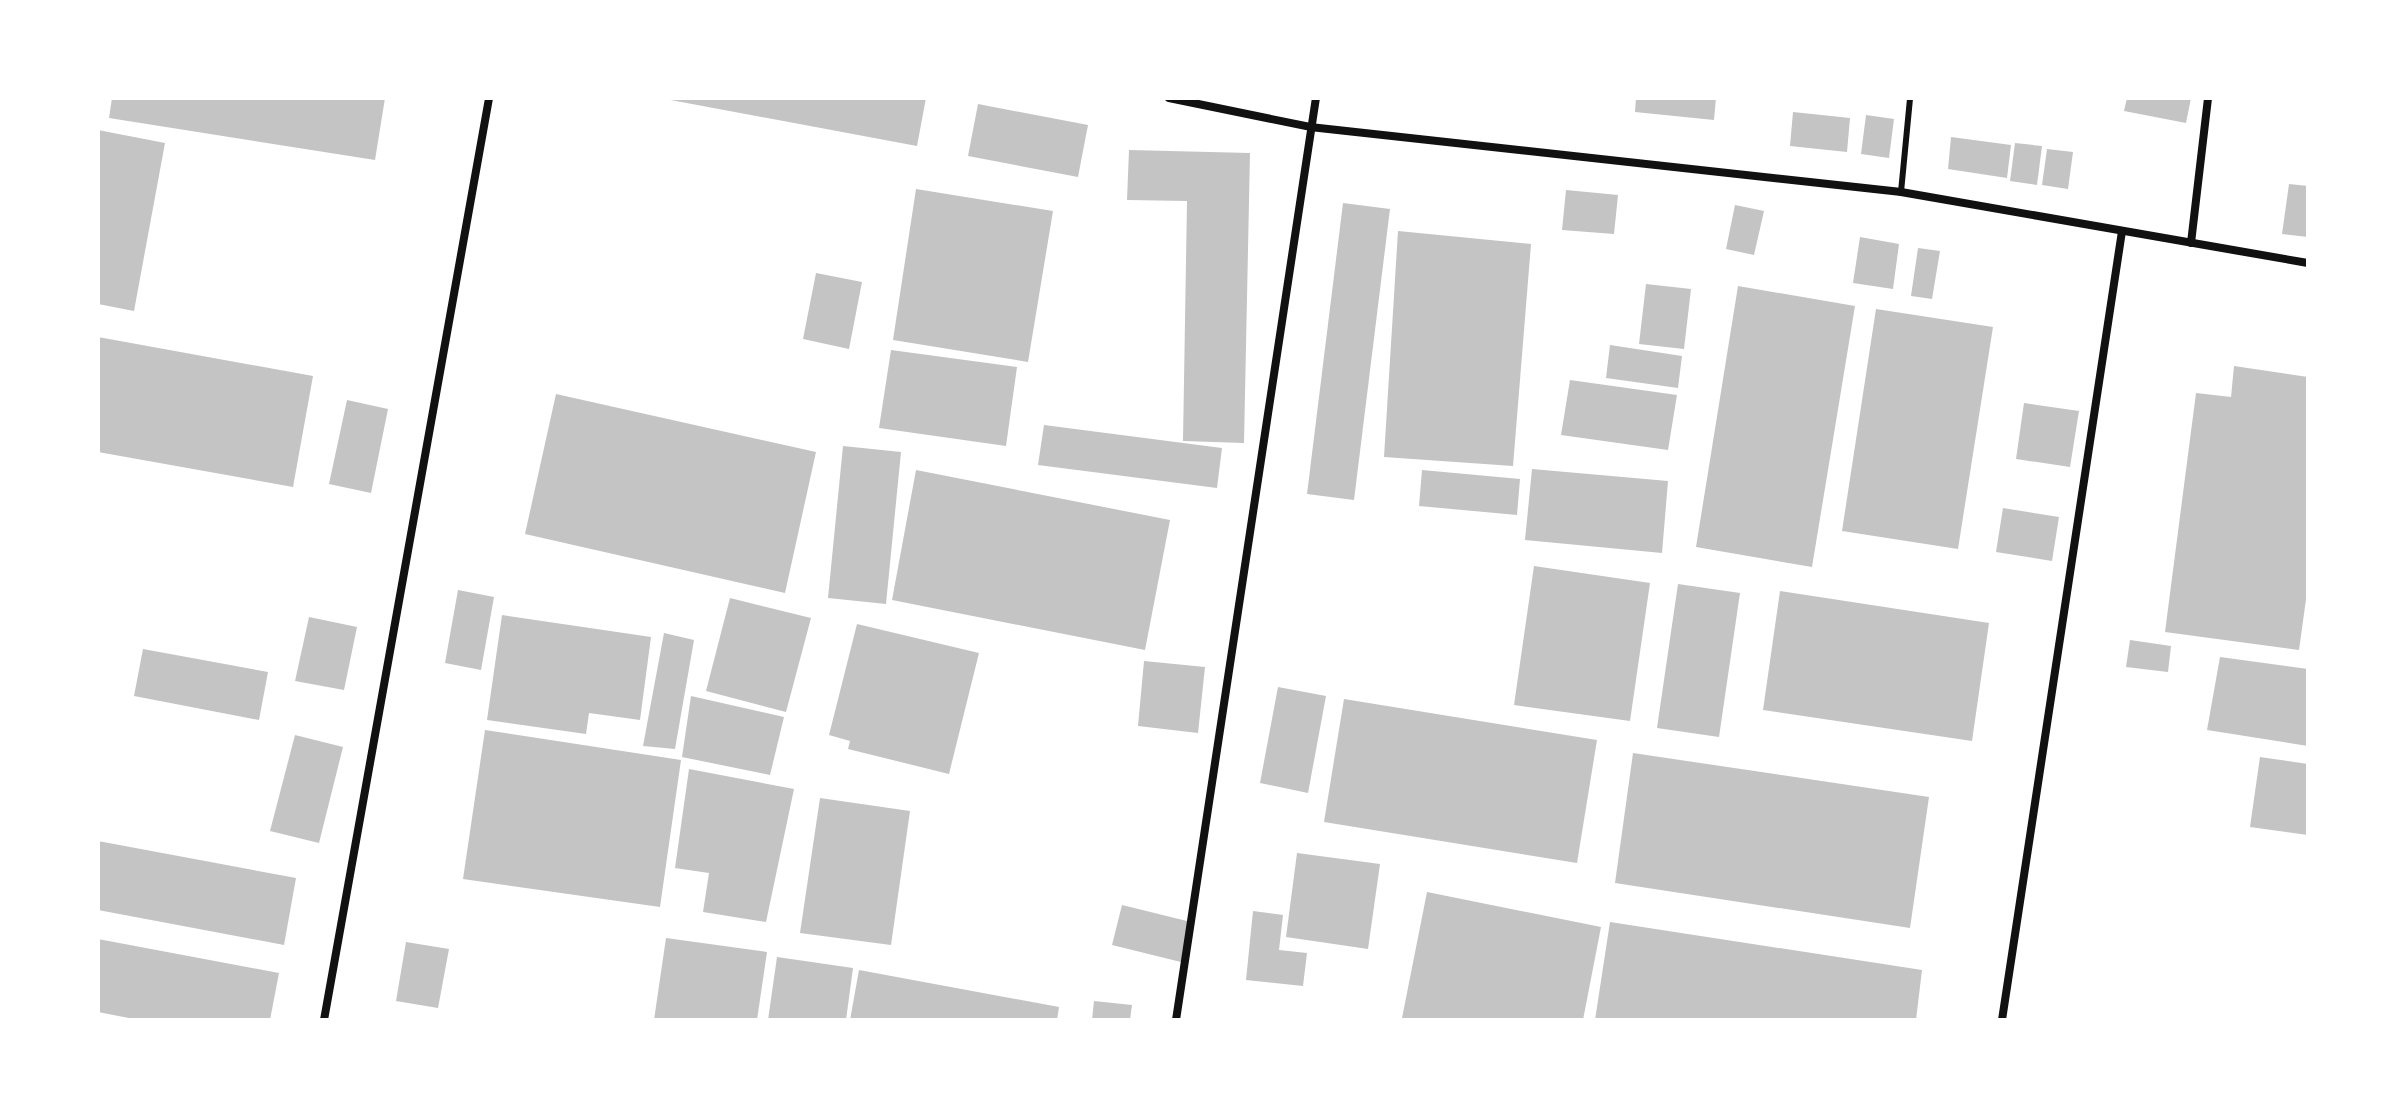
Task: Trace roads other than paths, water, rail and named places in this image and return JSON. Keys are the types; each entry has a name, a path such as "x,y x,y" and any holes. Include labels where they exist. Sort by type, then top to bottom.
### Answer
{"street":[{"path":"324,1020 489,98"},
{"path":"1169,98 1310,127 1901,192 2308,263"},
{"path":"1176,1020 1316,98"},
{"path":"2191,243 2208,98"},
{"path":"2002,1020 2122,231"}],"lane":[{"path":"1901,192 1910,98"}]}
